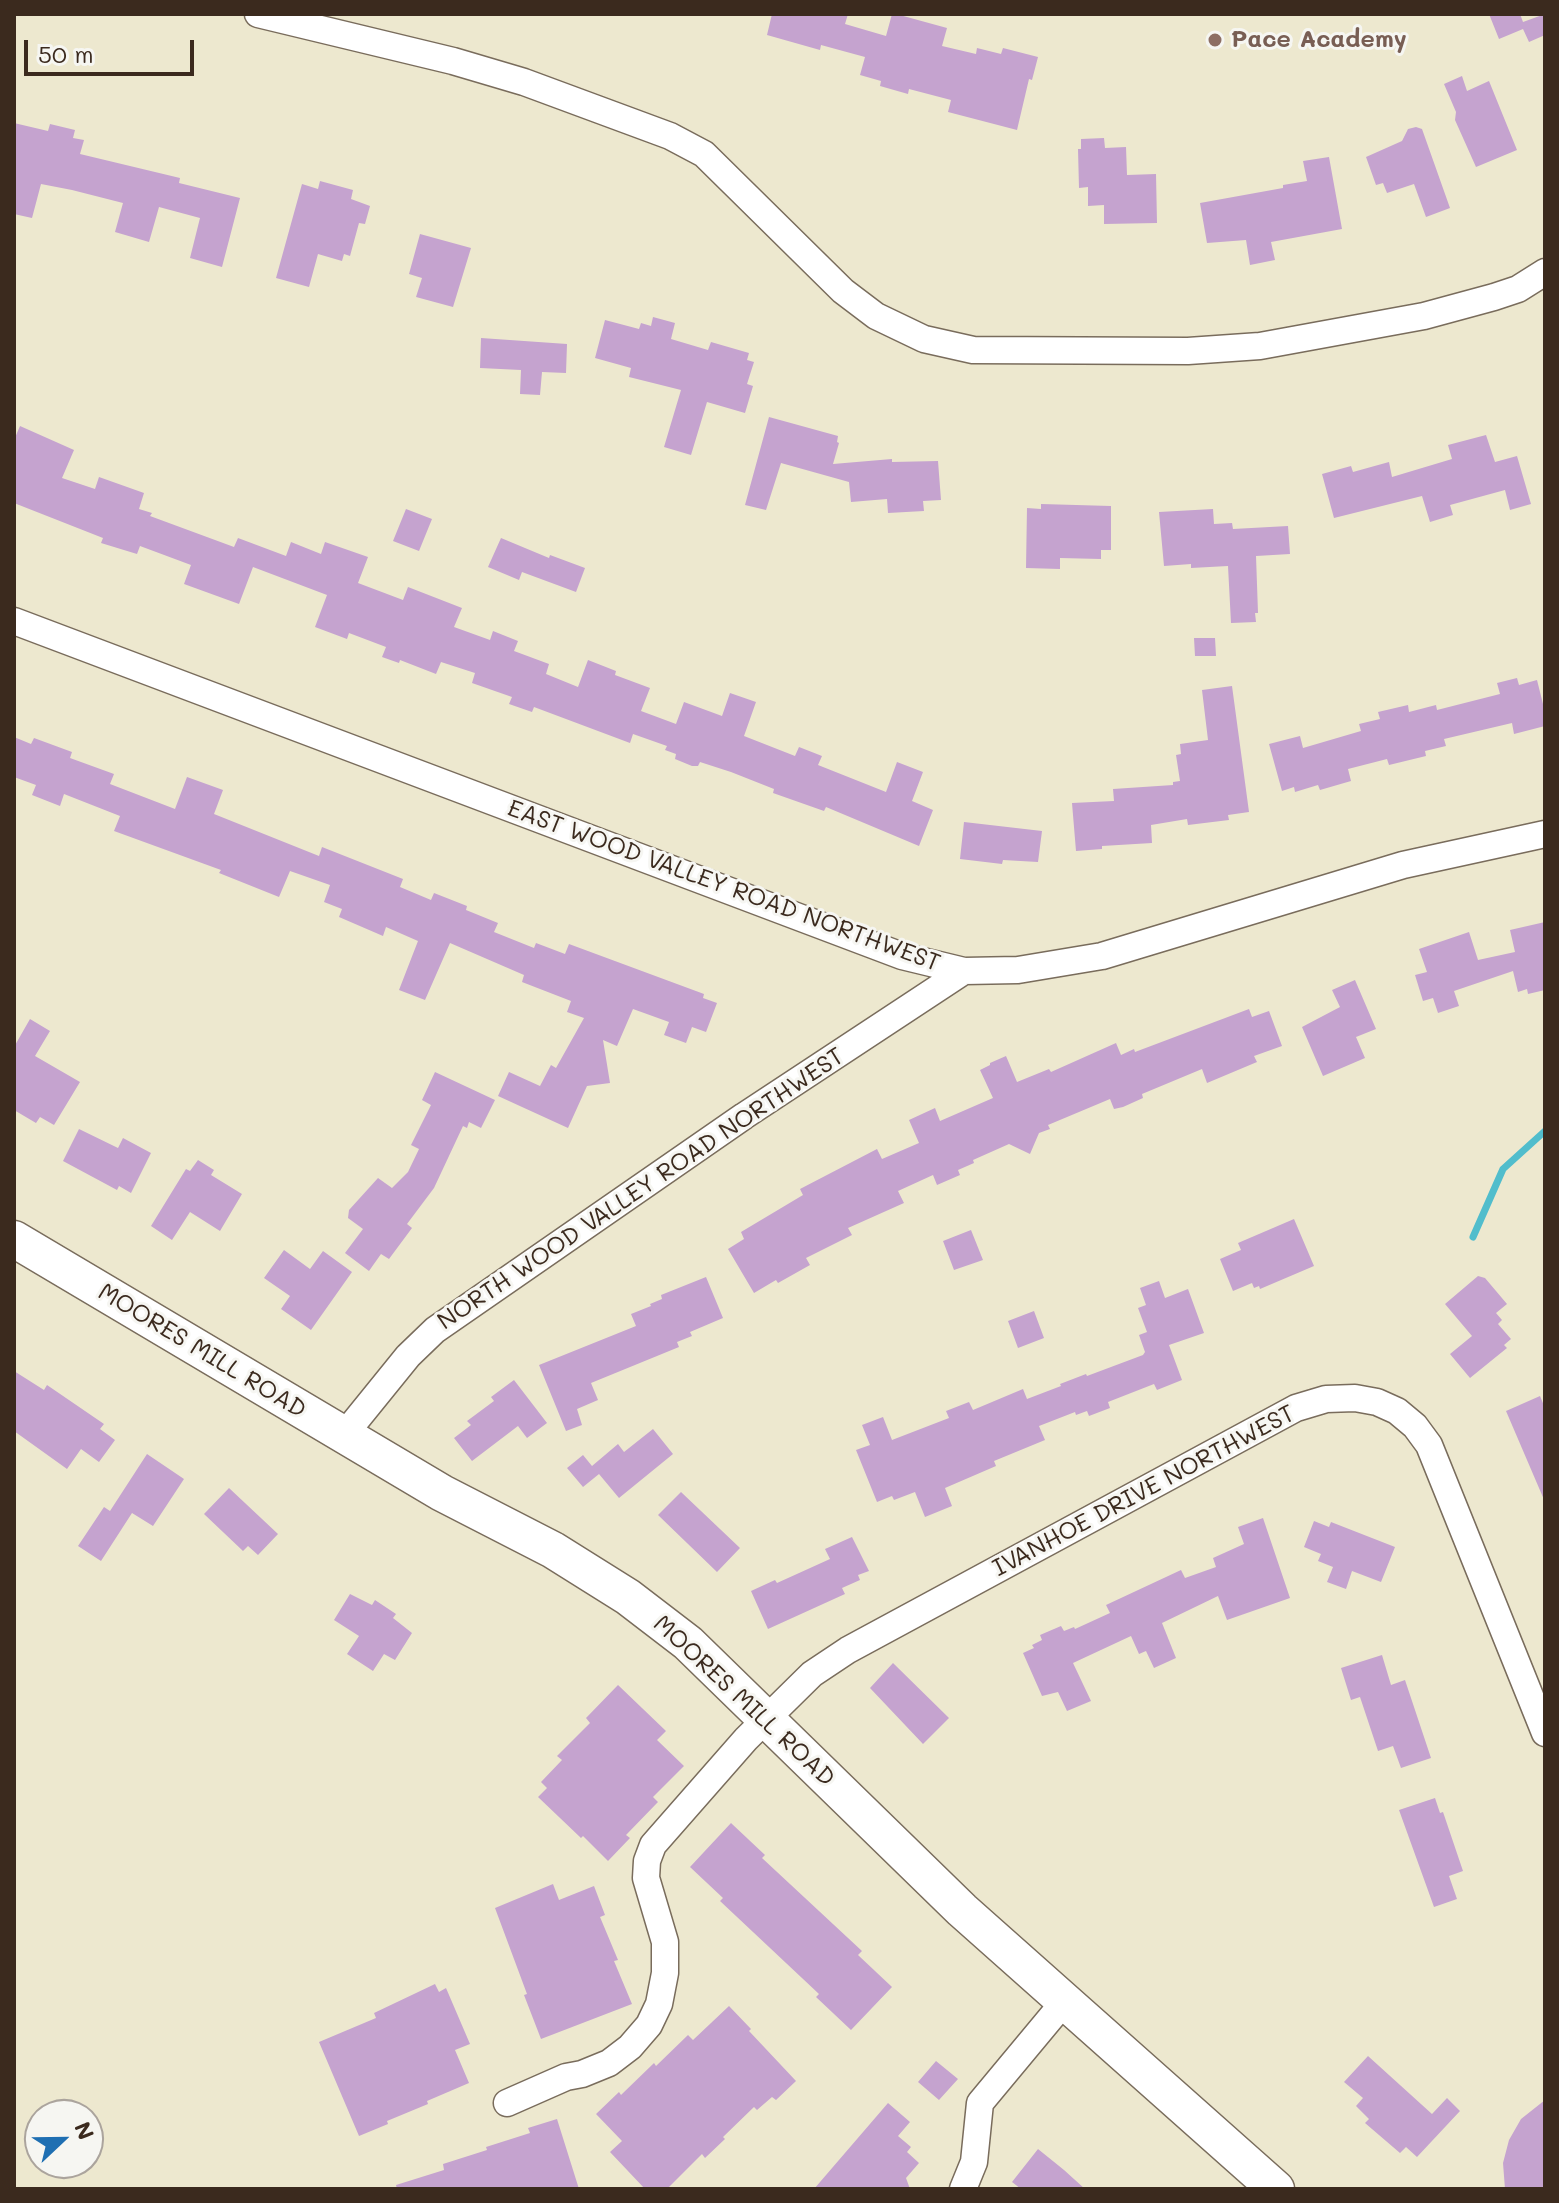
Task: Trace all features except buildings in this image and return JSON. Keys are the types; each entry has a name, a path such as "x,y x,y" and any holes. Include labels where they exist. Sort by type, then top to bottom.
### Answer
{"street":[{"path":"258,14 453,61 524,82 670,136 704,154 843,291 876,316 924,339 973,350 1188,351 1260,346 1315,338 1438,312 1518,289 1545,272"},
{"name":"EAST WOOD VALLEY ROAD NORTHWEST","path":"14,621 902,956 964,971 1018,970 1102,956 1403,865 1545,834"},
{"name":"NORTH WOOD VALLEY ROAD NORTHWEST","path":"344,1435 408,1356 435,1330 744,1116 964,971"},
{"name":"MOORES MILL ROAD","path":"14,1239 442,1493 553,1550 613,1586 688,1643 962,1910 1276,2189"},
{"name":"IVANHOE DRIVE NORTHWEST","path":"507,2103 566,2077 609,2063 630,2047 649,2025 659,2004 665,1973 665,1942 646,1878 647,1861 653,1845 766,1718 812,1674 848,1650 1296,1408 1326,1399 1355,1398 1377,1402 1397,1411 1415,1426 1429,1445 1545,1733"},
{"path":"963,2189 974,2162 980,2103 1064,2002"}],"waterway":[{"path":"1473,1237 1503,1169 1545,1131"}],"place":[{"name":"Pace Academy","path":"1215,40"}]}
